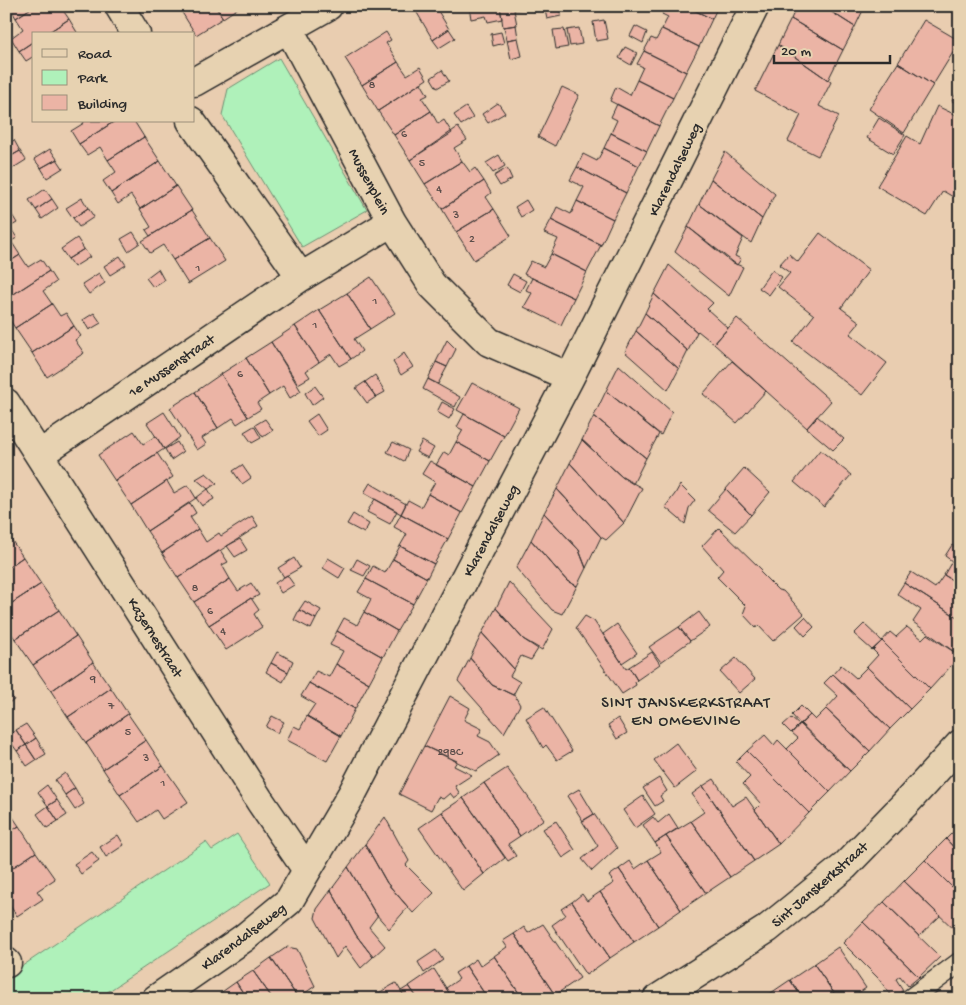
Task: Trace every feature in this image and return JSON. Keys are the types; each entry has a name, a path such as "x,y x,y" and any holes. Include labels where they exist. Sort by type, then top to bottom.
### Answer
{"street":[{"path":"119,6 135,32"},
{"path":"195,81 328,6"},
{"name":"Klarendalseweg","path":"156,999 244,938 289,901 353,792 570,377 755,6"},
{"name":"Mussenplein","path":"289,28 392,222 302,277"},
{"path":"192,122 302,277"},
{"path":"392,222 432,286 489,342 570,377"},
{"name":"1e Mussenstraat","path":"40,454 302,277"},
{"name":"Kazernestraat","path":"6,403 260,801 307,870"},
{"name":"Sint Janskerkstraat","path":"657,999 767,929 845,866 960,744"}],"lane":[{"path":"910,999 960,962"}],"green space":[{"path":"279,58 367,210 302,247 222,115 228,89"},
{"path":"237,834 270,883 97,999 12,999 6,990 6,977 206,842 212,850"}],"building":[{"path":"9,6 34,6 16,18"},
{"path":"34,6 60,6 69,19 49,32 32,32 32,42 19,51 11,38 23,29 16,18"},
{"path":"178,6 215,6 223,18 196,35"},
{"path":"215,6 241,6 223,18"},
{"path":"413,6 435,6 449,29 433,40"},
{"path":"469,6 500,6 502,19 488,22 486,16 471,19"},
{"path":"500,6 530,7 514,10 517,25 503,27"},
{"path":"544,6 560,6 561,16 547,19"},
{"path":"666,6 686,6 712,19 699,47 662,29 668,17 662,14"},
{"path":"686,6 718,6 712,19"},
{"path":"797,6 822,6 855,27 843,50 791,19"},
{"path":"822,6 865,6 855,27"},
{"path":"69,19 77,32 49,32"},
{"path":"791,19 843,50 828,80 778,45"},
{"path":"604,20 608,39 596,41 593,22"},
{"path":"924,20 960,41 933,85 898,63"},
{"path":"516,25 518,38 507,40 504,27"},
{"path":"635,26 647,32 643,43 630,36"},
{"path":"579,28 582,44 570,46 567,30"},
{"path":"449,29 455,38 439,48 433,40"},
{"path":"564,29 568,47 556,49 553,30"},
{"path":"662,29 699,47 686,72 644,51 651,38 656,40"},
{"path":"386,32 391,40 386,43 398,62 362,85 345,58"},
{"path":"501,32 504,43 493,46 491,34"},
{"path":"518,38 522,56 511,59 507,40"},
{"path":"32,42 32,57 26,61 19,51"},
{"path":"778,45 831,82 819,106 839,116 818,156 788,141 801,115 755,91"},
{"path":"625,47 637,53 631,65 619,58"},
{"path":"644,51 686,72 673,98 637,80 643,67 637,64"},
{"path":"398,62 407,75 420,67 427,79 378,111 362,85"},
{"path":"898,63 933,85 904,133 869,109"},
{"path":"442,70 449,81 437,88 431,78"},
{"path":"637,80 673,98 659,126 610,101 616,87 630,95"},
{"path":"421,83 428,95 422,98 431,111 394,135 378,111"},
{"path":"960,86 960,105 952,101"},
{"path":"562,87 579,95 555,146 538,137"},
{"path":"498,103 505,113 488,123 482,114"},
{"path":"617,104 659,126 647,151 611,133 617,120 611,117"},
{"path":"937,106 960,117 960,154 954,165 957,167 955,170 960,172 960,201 943,191 927,216 877,186 907,136 920,144"},
{"path":"466,107 473,118 461,125 454,115"},
{"path":"431,111 438,124 444,120 452,133 410,160 394,135"},
{"path":"879,118 905,135 893,154 867,138"},
{"path":"113,122 79,144 71,131 84,123"},
{"path":"113,122 135,122 144,137 108,160 100,147 87,155 79,144"},
{"path":"458,127 467,140 454,148 462,161 425,184 410,160"},
{"path":"611,133 647,151 639,166 604,148"},
{"path":"144,137 160,161 111,193 103,181 116,172 108,160"},
{"path":"14,140 20,151 6,159 6,146"},
{"path":"604,148 639,166 626,193 577,167 583,154 597,161"},
{"path":"50,149 57,159 41,168 34,159"},
{"path":"20,151 26,160 10,170 6,164 6,159"},
{"path":"725,152 775,194 762,219 711,179"},
{"path":"499,155 505,166 493,173 486,163"},
{"path":"57,159 63,168 47,178 41,168"},
{"path":"160,161 176,186 140,209 131,195 118,204 111,193"},
{"path":"462,161 470,172 475,168 484,181 442,209 425,184"},
{"path":"577,167 626,193 613,219 577,201 584,187 570,180"},
{"path":"507,168 512,179 500,186 494,176"},
{"path":"711,179 762,219 751,243 699,204"},
{"path":"484,181 491,193 486,197 494,209 456,232 442,209"},
{"path":"176,186 192,210 150,236 146,230 151,227 140,209"},
{"path":"45,189 52,199 36,210 29,200"},
{"path":"82,198 88,208 73,218 66,208"},
{"path":"52,199 58,208 42,219 36,210"},
{"path":"526,200 532,210 521,217 515,207"},
{"path":"577,201 613,219 601,245 551,220 557,207 571,214"},
{"path":"699,204 743,238 735,256 741,259 737,265 688,227"},
{"path":"88,208 94,217 79,227 73,218"},
{"path":"494,209 511,236 474,260 456,232"},
{"path":"9,210 17,223 6,229 6,212"},
{"path":"192,210 210,238 173,260 163,245 150,253 142,241"},
{"path":"551,220 601,245 587,272 551,254 558,239 544,233"},
{"path":"10,227 17,238 11,241 20,255 6,264 6,229"},
{"path":"688,227 731,262 743,267 729,296 675,252"},
{"path":"133,232 140,243 128,251 121,239"},
{"path":"820,233 869,270 841,308 860,322 850,334 887,363 862,395 793,342 814,315 778,287 790,273 779,265 789,254 798,262"},
{"path":"77,238 84,249 68,259 61,249"},
{"path":"210,238 225,261 188,284 173,260"},
{"path":"84,249 90,257 74,267 68,259"},
{"path":"551,254 587,272 574,298 524,274 531,261 544,267"},
{"path":"20,255 28,267 41,259 49,271 6,299 6,264"},
{"path":"120,256 126,265 110,275 104,266"},
{"path":"669,265 713,303 707,309 728,328 714,344 697,332 654,294"},
{"path":"158,269 164,280 153,287 146,278"},
{"path":"772,270 782,277 769,295 759,288"},
{"path":"49,271 56,282 43,291 52,304 15,328 6,314 6,299"},
{"path":"99,273 105,283 89,294 82,284"},
{"path":"513,274 526,281 520,292 507,285"},
{"path":"371,277 395,313 370,329 347,293"},
{"path":"532,278 574,298 561,325 524,307 532,293 526,290"},
{"path":"347,293 370,329 354,339 362,351 351,359 319,310"},
{"path":"654,294 697,332 688,351 645,313"},
{"path":"52,304 60,316 66,313 74,326 32,353 15,328"},
{"path":"319,310 351,359 339,366 331,354 319,362 295,326"},
{"path":"94,313 101,323 89,330 83,320"},
{"path":"645,313 688,351 679,369 636,331"},
{"path":"737,318 831,401 807,428 714,344"},
{"path":"74,326 81,336 75,340 84,353 47,377 32,353"},
{"path":"295,326 319,362 306,371 310,377 298,384 271,342"},
{"path":"636,331 679,369 668,390 625,352"},
{"path":"447,340 456,349 447,367 436,362"},
{"path":"271,342 301,391 290,398 283,386 269,395 246,358"},
{"path":"404,353 413,367 401,375 393,362"},
{"path":"246,358 269,395 257,403 261,409 248,417 221,374"},
{"path":"732,361 766,391 737,423 703,394"},
{"path":"436,362 447,367 438,384 428,379"},
{"path":"619,365 672,412 661,435 606,391"},
{"path":"221,374 248,417 237,424 233,418 218,428 195,392"},
{"path":"375,375 385,392 376,397 365,382"},
{"path":"428,379 460,397 455,407 423,389"},
{"path":"365,382 376,397 367,403 356,388"},
{"path":"472,383 519,408 504,436 457,410"},
{"path":"315,386 323,397 312,405 305,393"},
{"path":"606,391 659,434 646,458 594,416"},
{"path":"195,392 218,428 202,438 206,444 197,450 170,408"},
{"path":"442,402 455,409 449,419 437,412"},
{"path":"164,412 180,437 164,449 147,423"},
{"path":"317,414 327,430 318,436 307,421"},
{"path":"464,414 504,436 490,461 456,442 463,430 457,427"},
{"path":"594,416 646,458 633,484 622,477 582,440"},
{"path":"817,416 844,439 833,450 807,428"},
{"path":"265,419 273,430 263,437 255,425"},
{"path":"254,426 261,438 252,443 244,432"},
{"path":"134,431 143,444 156,436 164,449 115,481 98,455"},
{"path":"582,440 622,477 642,488 624,523 570,463"},
{"path":"422,441 434,448 428,458 416,452"},
{"path":"177,442 183,452 171,460 165,449"},
{"path":"393,442 409,450 404,461 387,452"},
{"path":"456,442 490,461 476,487 436,465 444,452 449,455"},
{"path":"820,450 851,475 824,507 794,482"},
{"path":"157,453 173,477 131,505 115,481"},
{"path":"430,461 476,487 462,513 428,494 435,482 422,474"},
{"path":"570,463 624,523 606,540 601,537 557,489"},
{"path":"242,465 251,478 242,484 233,471"},
{"path":"744,468 770,492 751,515 726,489"},
{"path":"206,473 217,483 208,489 196,479"},
{"path":"167,481 174,493 188,485 196,498 147,531 131,505"},
{"path":"370,483 406,504 401,514 364,493"},
{"path":"680,485 695,500 689,508 685,524 665,507"},
{"path":"208,489 214,499 202,506 196,498"},
{"path":"557,489 601,537 586,568 579,550 544,513"},
{"path":"726,489 751,515 735,532 708,510"},
{"path":"428,494 462,513 448,539 401,514 408,500 421,507"},
{"path":"375,499 397,511 390,524 367,512"},
{"path":"190,503 196,513 190,517 198,529 162,553 147,531"},
{"path":"544,513 579,550 586,568 577,586 567,581 531,540"},
{"path":"353,514 369,524 364,533 347,524"},
{"path":"401,514 448,539 434,564 400,546 407,534 394,527"},
{"path":"252,516 258,526 178,578 162,553 198,529 206,542 219,533 221,536"},
{"path":"719,528 762,570 760,572 778,590 783,591 804,614 773,641 758,625 756,628 743,614 746,606 717,577 723,570 702,546"},
{"path":"6,532 23,557 6,569"},
{"path":"240,539 247,550 235,557 227,546"},
{"path":"531,540 567,581 577,586 562,614 552,610 516,568"},
{"path":"952,545 960,550 960,585 944,575 952,561 945,556"},
{"path":"400,546 434,564 427,578 393,559"},
{"path":"220,550 228,562 222,565 230,579 194,602 178,578"},
{"path":"23,557 41,584 6,607 6,569"},
{"path":"294,558 300,568 284,577 278,568"},
{"path":"328,558 345,568 339,578 323,568"},
{"path":"357,559 370,566 364,576 351,570"},
{"path":"393,559 427,578 413,604 366,579 373,566 385,573"},
{"path":"911,572 935,588 944,575 960,585 960,619 904,583"},
{"path":"287,575 294,585 281,593 275,583"},
{"path":"230,579 238,591 251,583 259,595 251,598 209,625 194,602"},
{"path":"366,579 413,604 397,631 364,612 371,599 358,592"},
{"path":"509,582 553,629 542,650 523,639 496,608"},
{"path":"904,583 960,619 960,656 913,622 921,610 897,594"},
{"path":"41,584 59,610 15,639 6,625 6,607"},
{"path":"251,598 259,610 254,614 262,627 226,650 209,625"},
{"path":"305,601 321,610 316,619 299,610"},
{"path":"496,608 523,639 538,649 531,660 521,656 514,669 482,633"},
{"path":"59,610 76,636 33,665 15,639"},
{"path":"299,610 316,619 311,629 294,620"},
{"path":"364,612 397,631 383,657 337,631 344,618 357,625"},
{"path":"699,612 710,627 690,641 679,627"},
{"path":"585,616 594,621 626,669 629,667 637,680 635,682 636,685 622,694 576,628"},
{"path":"805,617 814,627 805,636 796,626"},
{"path":"617,624 637,653 622,663 603,634"},
{"path":"864,624 882,641 872,650 854,634"},
{"path":"679,627 690,641 661,662 649,647"},
{"path":"907,627 922,639 927,634 960,656 930,689 882,641 890,632 896,637"},
{"path":"337,631 383,657 369,683 336,664 343,651 330,645"},
{"path":"482,633 514,669 510,676 520,682 513,695 492,685 470,658"},
{"path":"76,636 93,662 51,691 33,665"},
{"path":"882,641 930,689 910,709 867,667 878,655 873,650"},
{"path":"277,652 293,661 288,672 271,663"},
{"path":"652,652 660,664 637,680 629,667"},
{"path":"470,658 492,685 515,696 520,705 504,733 458,681"},
{"path":"736,658 755,679 739,693 720,672"},
{"path":"93,662 111,688 68,717 51,691"},
{"path":"271,663 288,672 283,682 266,672"},
{"path":"336,664 369,683 355,709 309,683 316,671 329,677"},
{"path":"841,665 856,678 867,667 910,709 890,729 833,674"},
{"path":"833,674 890,729 870,751 826,709 838,696 824,683"},
{"path":"309,683 355,709 341,736 307,716 315,704 301,696"},
{"path":"6,687 14,700 6,704"},
{"path":"111,688 128,714 86,743 68,717"},
{"path":"450,696 470,708 464,720 482,729 478,736 490,742 499,755 476,771 424,746"},
{"path":"801,706 810,715 800,724 792,715"},
{"path":"544,707 572,751 557,760 546,745 543,748 526,718"},
{"path":"826,709 870,751 850,771 801,724 810,715 815,720"},
{"path":"128,714 146,740 103,769 86,743"},
{"path":"272,716 284,722 277,733 266,727"},
{"path":"307,716 341,736 327,761 287,740 294,726 300,729"},
{"path":"618,718 627,733 617,739 608,725"},
{"path":"791,718 799,725 791,733 783,725"},
{"path":"26,724 36,738 26,745 16,730"},
{"path":"800,724 850,771 830,792 787,749 798,738 792,733"},
{"path":"16,730 26,745 17,751 7,737"},
{"path":"765,735 774,745 778,740 830,792 809,813 747,751"},
{"path":"36,738 46,754 36,760 26,745"},
{"path":"146,740 163,766 120,795 103,769"},
{"path":"676,743 697,771 675,788 654,760"},
{"path":"26,745 36,760 27,766 17,751"},
{"path":"424,746 457,761 454,766 472,775 455,786 460,794 454,798 450,793 443,799 438,797 431,810 399,794"},
{"path":"747,751 809,813 779,844 755,810 761,804 743,784 750,777 736,762"},
{"path":"163,766 188,802 162,819 156,810 139,822 120,795"},
{"path":"507,768 544,819 520,836 484,783"},
{"path":"65,773 75,788 65,795 55,780"},
{"path":"659,778 667,791 660,796 663,801 655,806 643,788"},
{"path":"714,779 732,806 746,797 779,844 754,861 703,786"},
{"path":"484,783 520,836 508,844 516,856 508,861 463,798"},
{"path":"47,785 57,800 48,806 38,792"},
{"path":"703,786 754,861 730,877 691,821 704,812 692,794"},
{"path":"75,788 84,804 75,810 65,795"},
{"path":"579,789 594,814 583,821 567,796"},
{"path":"643,796 655,814 635,828 623,810"},
{"path":"463,798 505,858 484,874 442,812"},
{"path":"57,800 67,815 58,821 48,806"},
{"path":"48,806 58,821 47,828 37,814"},
{"path":"6,807 19,826 6,834"},
{"path":"442,812 484,874 463,891 419,828"},
{"path":"594,814 617,848 592,871 582,859 598,846 582,821"},
{"path":"669,814 678,828 655,843 643,825 653,817 658,823"},
{"path":"385,817 409,861 406,865 434,893 413,913 387,883 365,844"},
{"path":"556,821 575,850 563,858 543,829"},
{"path":"691,821 730,877 706,893 666,836"},
{"path":"960,825 960,854 946,839"},
{"path":"19,826 36,852 6,872 6,834"},
{"path":"118,835 124,845 106,857 100,847"},
{"path":"666,836 706,893 681,910 648,860 661,852 655,843"},
{"path":"946,839 960,854 960,895 925,860"},
{"path":"365,844 387,883 408,907 389,929 375,913 348,867"},
{"path":"36,852 55,879 37,891 43,899 17,916 6,900 6,872"},
{"path":"92,852 99,861 81,874 74,864"},
{"path":"648,860 681,910 658,926 619,869 630,861 635,869"},
{"path":"925,860 960,895 960,935 904,881"},
{"path":"348,867 378,915 369,927 385,946 373,957 356,935 331,890"},
{"path":"619,869 658,926 634,942 600,892 614,883 609,876"},
{"path":"904,881 940,916 919,936 884,902"},
{"path":"331,890 356,935 373,957 361,968 345,946 336,958 315,918 317,909"},
{"path":"600,892 634,942 610,958 572,902 582,894 587,901"},
{"path":"572,902 610,958 586,975 552,925 566,915 561,909"},
{"path":"884,902 940,957 919,977 863,922"},
{"path":"863,922 919,977 908,986 900,976 896,979 903,990 893,998 878,978 843,943"},
{"path":"543,924 580,978 555,995 514,934 524,927 528,933"},
{"path":"514,934 555,995 549,999 523,999 494,956 507,947 503,941"},
{"path":"287,947 297,949 315,986 298,998 271,958"},
{"path":"838,947 866,988 850,999 838,999 814,964"},
{"path":"436,950 443,960 424,973 418,962"},
{"path":"494,956 523,999 488,999 466,966 476,959 480,966"},
{"path":"271,958 297,999 273,999 253,971"},
{"path":"814,964 838,999 803,999 790,980"},
{"path":"466,966 488,999 453,999 446,988 459,979 455,973"},
{"path":"434,969 453,999 418,999 409,986"},
{"path":"253,971 273,999 247,999 236,982"},
{"path":"790,980 803,999 767,999 765,997"},
{"path":"236,982 247,999 222,999 219,994"},
{"path":"396,983 406,999 368,999"},
{"path":"409,986 418,999 406,999 401,991"}],"district":[{"name":"SINT JANSKERKSTRAAT EN OMGEVING","path":"686,710"}]}
